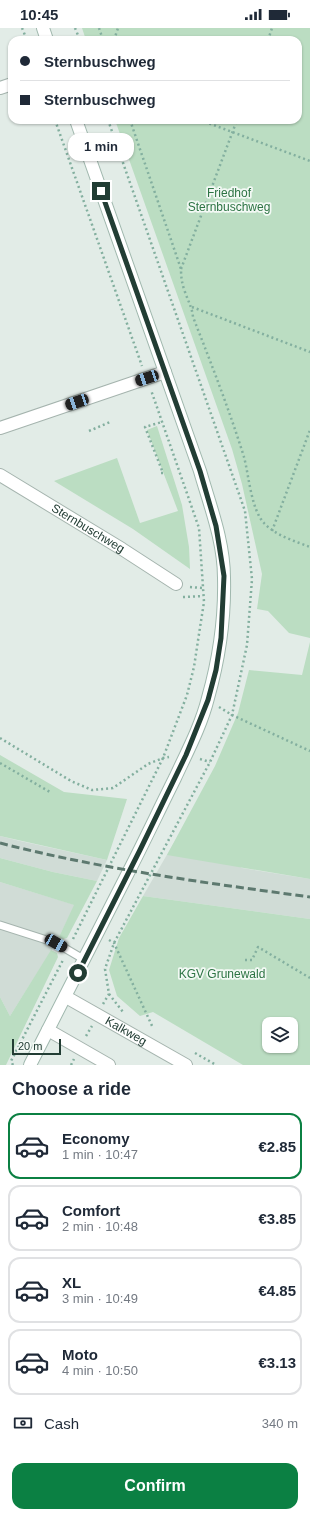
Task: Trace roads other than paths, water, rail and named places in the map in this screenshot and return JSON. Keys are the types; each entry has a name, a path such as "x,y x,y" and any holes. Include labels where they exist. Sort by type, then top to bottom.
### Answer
{"main road":[{"path":"30,1065 140,850 186,755 208,700 216,670 221,632 224,576 221,549 216,526 200,471 77,124"},
{"path":"0,428 165,372"},
{"name":"Sternbuschweg","path":"0,475 122,549 176,584"},
{"name":"Kalkweg","path":"66,997 186,1065"},
{"path":"48,1030 109,1065"}],"lane":[{"path":"0,925 56,943 85,960"}],"railway":[{"path":"0,843 115,868 193,881 310,897"}],"park label":[{"name":"Friedhof Sternbuschweg","path":"229,200"},
{"name":"KGV Grunewald","path":"222,974"}]}
